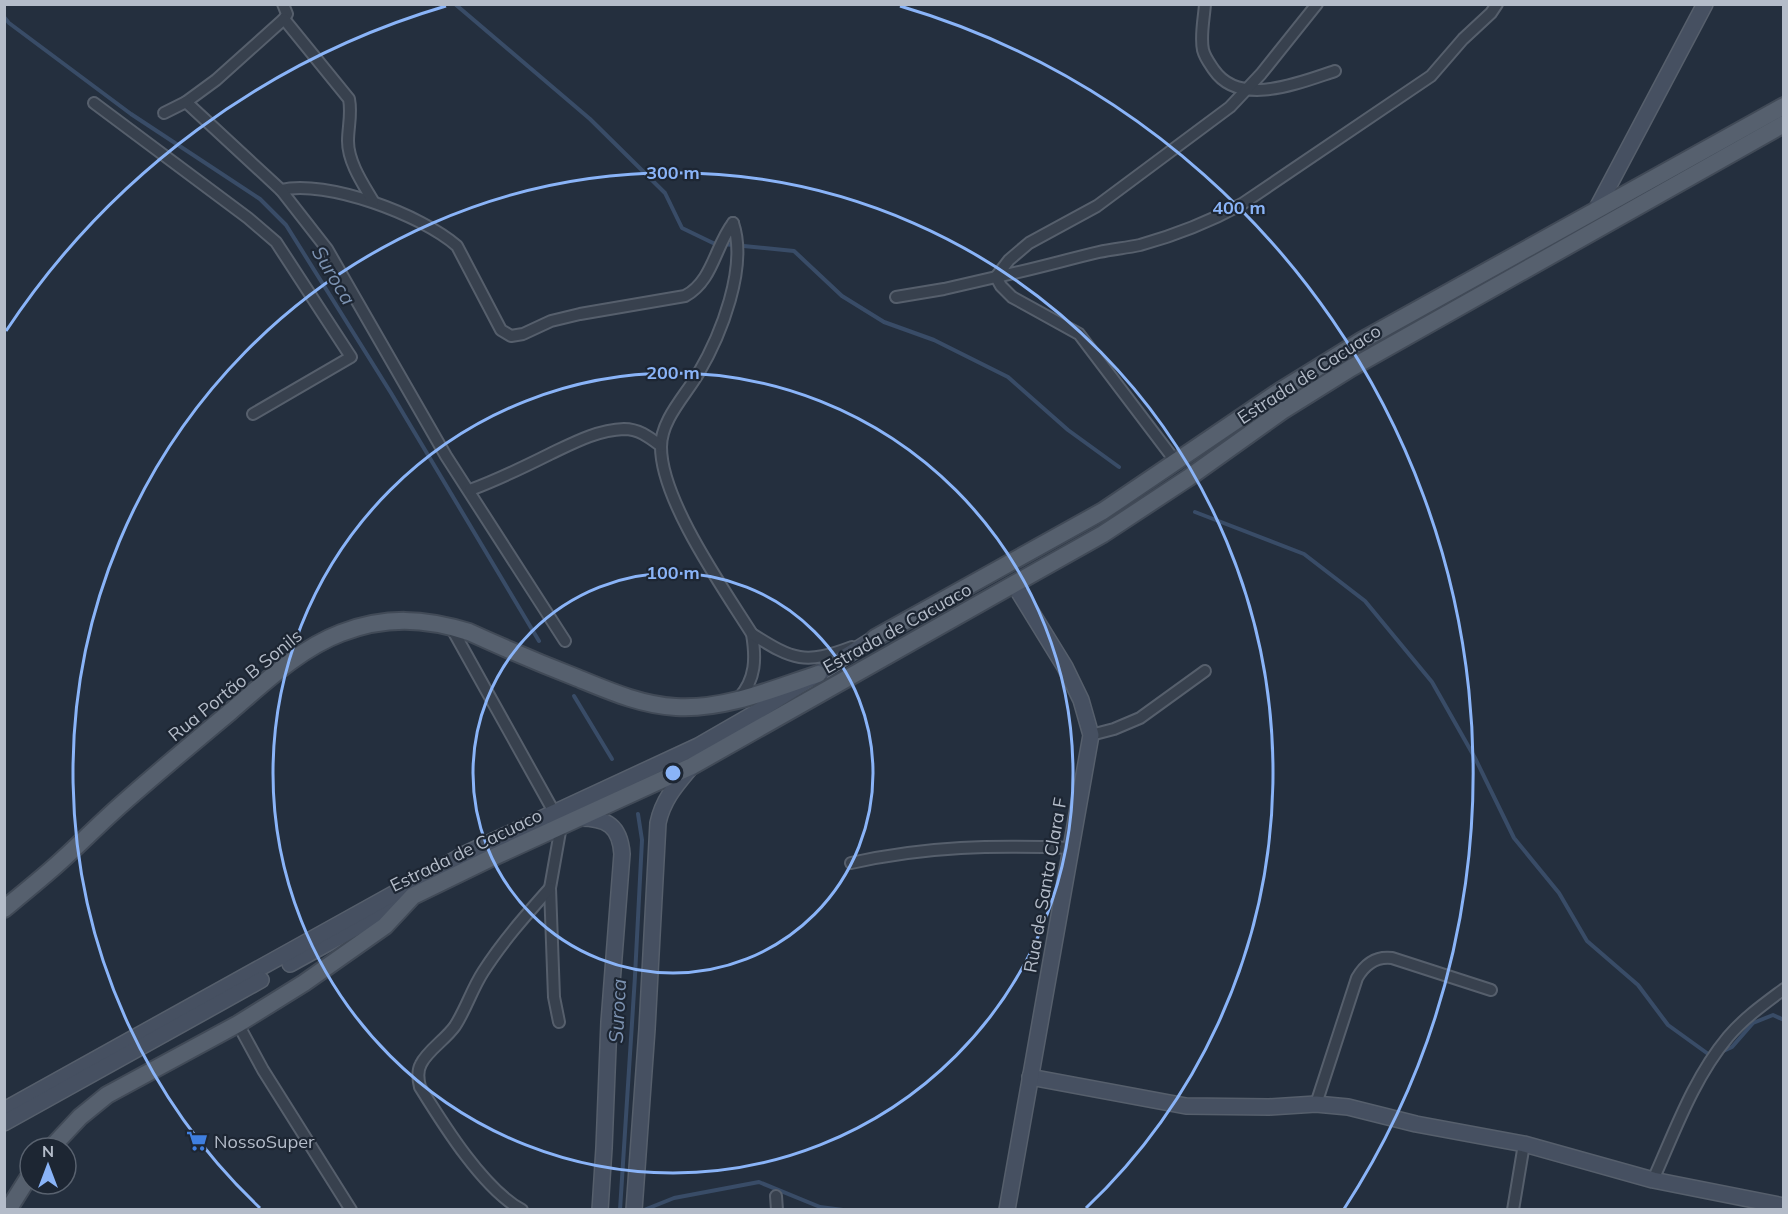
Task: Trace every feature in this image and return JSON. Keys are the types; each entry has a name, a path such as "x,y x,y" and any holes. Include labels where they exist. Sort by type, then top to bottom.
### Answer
{"main road":[{"path":"1596,210 1705,4"},
{"name":"Estrada de Cacuaco","path":"4,1110 465,854 557,819 640,782 875,638 1102,511 1280,391 1361,341 1784,106"},
{"name":"Estrada de Cacuaco","path":"640,782 692,766 1103,534 1188,478 1282,411 1351,368 1784,124"},
{"name":"Rua de Santa Clara F","path":"1007,1209 1091,735 1081,700 1069,674 1014,584"},
{"name":"Rua Portão B Sonils","path":"4,909 54,868 121,804 172,760 283,667 318,643 363,626 398,620 421,620 469,632 535,661"},
{"name":"Estrada de Cacuaco","path":"535,661 612,693 644,702 676,707 708,705 739,698 818,674"},
{"path":"634,1209 658,823 667,796 692,766"},
{"name":"Estrada de Cacuaco","path":"4,1124 413,896 557,819 580,818 616,793"},
{"path":"580,818 595,818 609,823 618,834 622,854 609,1022 600,1209"},
{"path":"62,1136 106,1095 238,1024 304,983 385,926 413,896"},
{"path":"1030,1077 1186,1106 1259,1108 1316,1104 1348,1107 1416,1124 1524,1144 1653,1180 1784,1206"},
{"path":"8,1209 18,1194"}],"street":[{"path":"164,113 186,102 216,80 284,19 287,14 283,4"},
{"path":"1205,4 1202,41 1206,59 1217,75 1233,85 1263,91 1335,71"},
{"path":"996,277 1009,260 1023,248 1079,217 1215,120 1248,88 1317,4"},
{"path":"896,297 944,289 1138,245 1172,236 1222,215 1242,204 1362,120 1431,76 1497,4"},
{"path":"284,19 349,99 351,114 349,152 373,201"},
{"path":"186,102 281,190 327,249 446,456 565,641"},
{"path":"94,103 271,237 351,357 253,414"},
{"path":"281,190 295,186 310,187 373,201 445,235 456,246 501,330 511,336 523,334 551,321 685,296 693,292 706,276 724,236 733,223 738,236 739,254 730,298 698,374 664,431 661,446 663,464 674,501 752,634 754,668 746,690 739,698"},
{"path":"996,277 1012,297 1079,334 1176,462"},
{"path":"470,490 578,440 607,431 626,429 646,434 661,446"},
{"path":"451,627 557,819 550,888 554,998 559,1022"},
{"path":"752,634 780,652 794,657 809,658 826,656 875,638"},
{"path":"1091,735 1114,729 1140,718 1205,671"},
{"path":"850,863 937,848 1001,845 1072,848"},
{"path":"522,1209 511,1204 495,1190 460,1147 420,1087 418,1076 421,1063 450,1034 464,1012 481,975 528,912 550,888"},
{"path":"1316,1104 1357,978 1369,963 1384,957 1392,958 1491,990"},
{"path":"1653,1180 1687,1102 1710,1061 1745,1020 1784,989"},
{"path":"238,1024 263,1070 351,1209"},
{"path":"1513,1209 1524,1144"},
{"path":"776,1196 777,1209"}],"waterway":[{"path":"455,4 590,119 665,193 682,228 713,243 794,251 842,296 884,322 934,340 1008,377 1068,430 1119,467"},
{"name":"Suroca","path":"4,17 131,114 260,199 286,225 391,393 539,641"},
{"path":"1195,512 1304,554 1365,601 1432,682 1475,758 1514,838 1559,893 1587,941 1638,985 1668,1025 1711,1056"},
{"name":"Suroca","path":"574,696 612,759"},
{"name":"Suroca","path":"620,1210 642,840 638,814"},
{"path":"1721,1052 1732,1047 1753,1023 1773,1015 1784,1020"},
{"path":"644,1210 674,1198 759,1182 820,1207 843,1210"}],"place":[{"name":"NossoSuper","path":"197,1141"}]}
